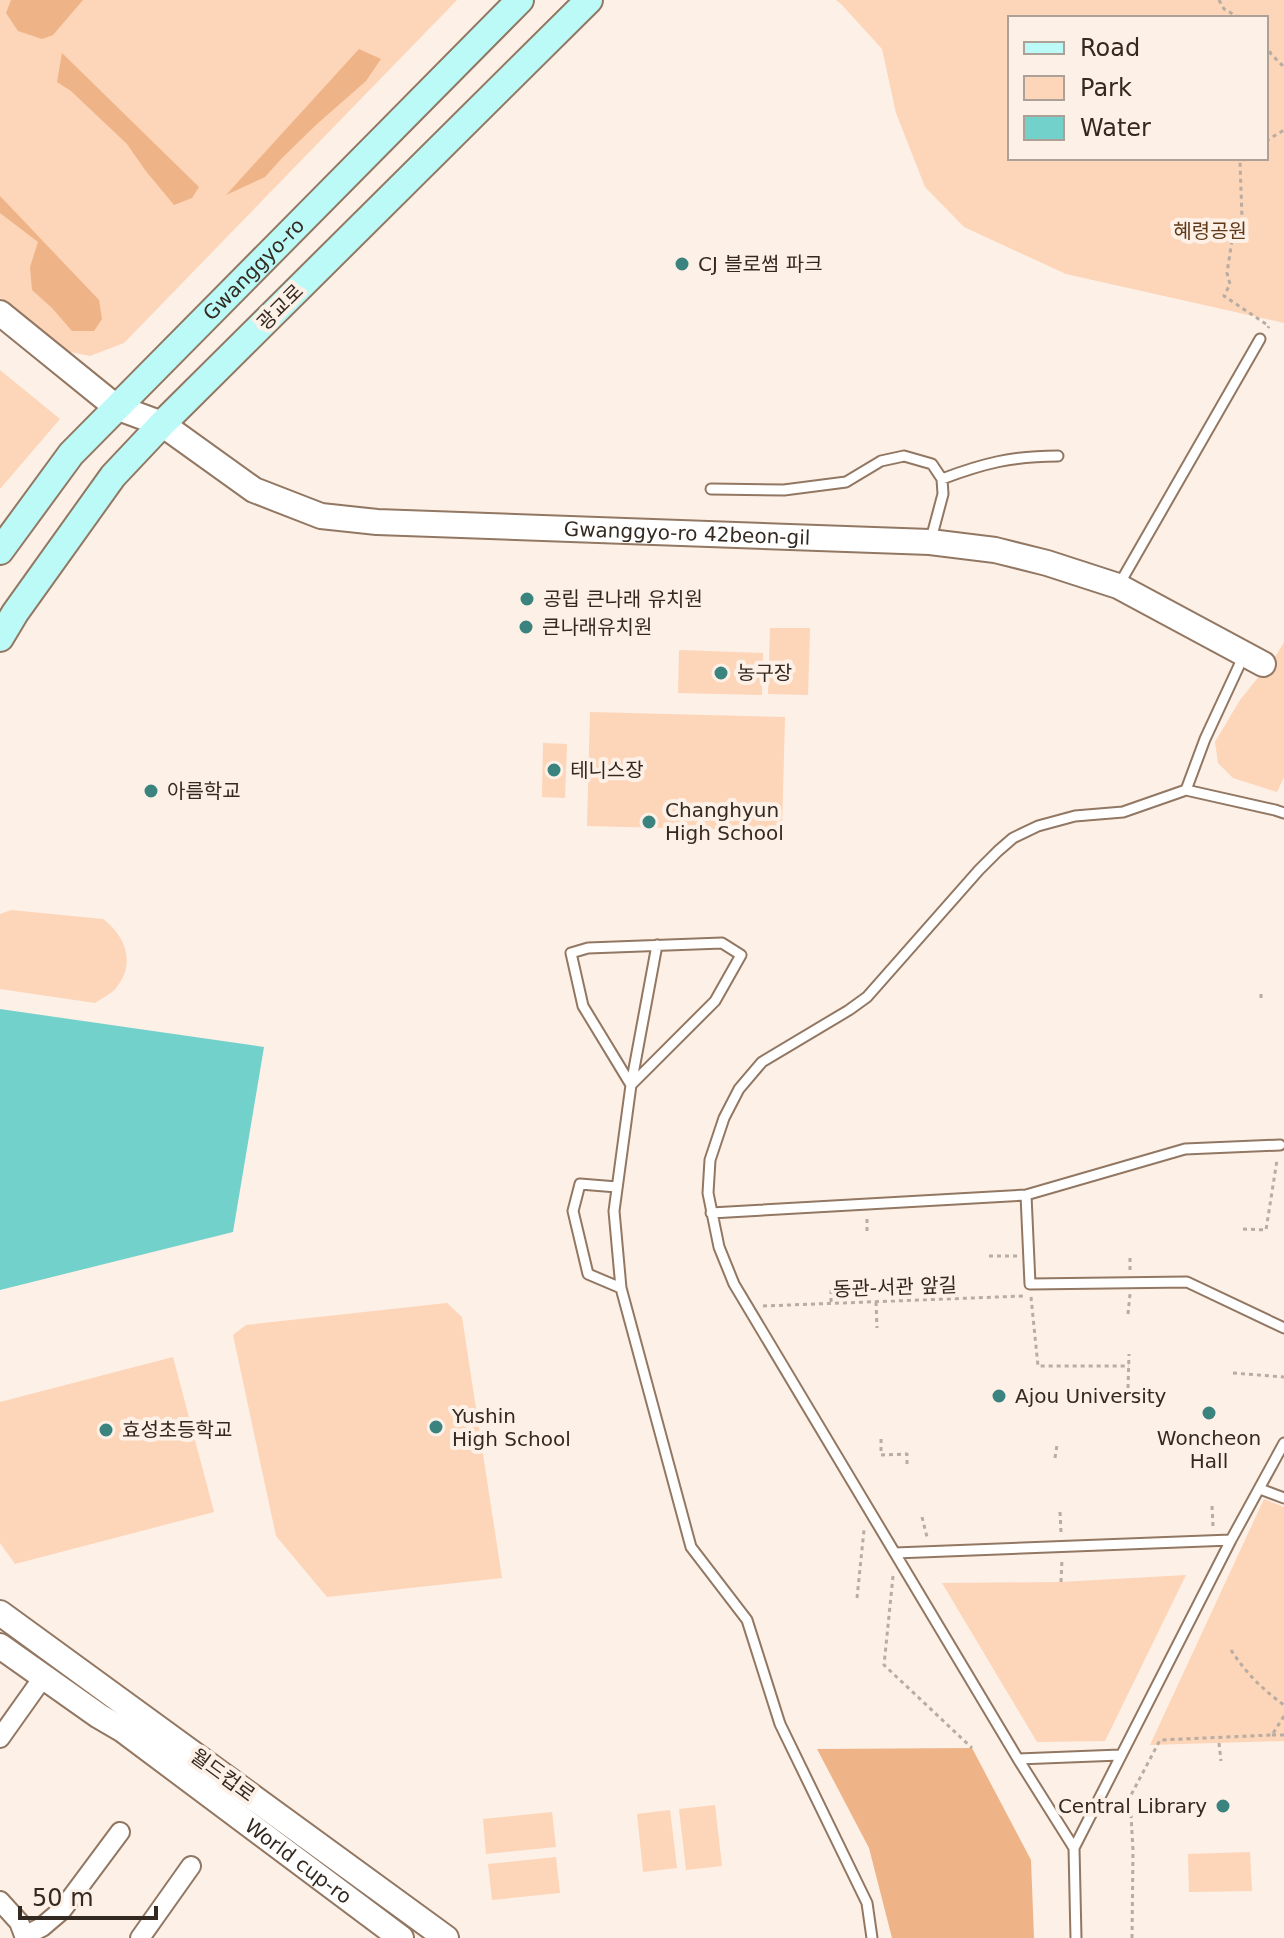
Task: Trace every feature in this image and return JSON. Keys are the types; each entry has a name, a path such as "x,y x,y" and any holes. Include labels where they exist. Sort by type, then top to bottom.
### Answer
{"main road":[{"name":"Gwanggyo-ro","path":"0,551 71,454 520,0"},
{"name":"광교로","path":"0,638 113,476 589,0"}],"street":[{"name":"Gwanggyo-ro 42beon-gil","path":"0,313 116,407 162,424 254,490 321,516 377,522 930,542 995,550 1118,586 1253,660"},
{"name":"월드컵로","path":"0,1613 446,1938"},
{"name":"World cup-ro","path":"0,1646 123,1730 401,1938"},
{"path":"0,1738 44,1676"},
{"path":"0,1901 19,1922 26,1937 62,1910 120,1832"},
{"path":"140,1938 191,1866"}],"lane":[{"path":"1118,586 1260,339"},
{"path":"711,489 784,490 846,482 881,461 904,456 932,464 942,479 943,494 930,542"},
{"path":"942,479 977,466 1024,456 1058,456"},
{"path":"1186,790 1205,739 1253,660"},
{"path":"1074,1848 734,1284 719,1247 711,1213 708,1183 710,1160 724,1118 739,1089 762,1062 867,997 1013,838 1038,826 1075,816 1123,812 1186,790 1279,812 1284,803"},
{"path":"722,943 741,955 715,1001 631,1085 583,1006 571,953 588,948 722,943"},
{"path":"657,945 631,1085 614,1211 621,1288 691,1547 747,1620 780,1724 867,1903 872,1938"},
{"path":"711,1213 1026,1195 1185,1149 1280,1145"},
{"path":"617,1187 580,1184 573,1211 588,1274 621,1288"},
{"path":"1026,1195 1030,1284 1187,1282 1284,1328"},
{"path":"1076,1938 1074,1848 1231,1540 1284,1443"},
{"path":"1260,1489 1284,1498"},
{"path":"895,1553 1231,1540"},
{"path":"1018,1759 1120,1755"}],"path":[{"path":"1219,0 1224,9 1236,16"},
{"path":"1268,48 1284,67"},
{"path":"1243,160 1240,162 1242,218 1232,240 1227,273 1230,284 1224,296 1269,326 1260,339"},
{"path":"1243,1229 1266,1230 1280,1145"},
{"path":"866,1204 867,1235"},
{"path":"989,1256 1029,1256"},
{"path":"831,1290 831,1304"},
{"name":"동관-서관 앞길","path":"748,1307 1031,1296 1038,1366 1129,1366"},
{"path":"876,1302 877,1328"},
{"path":"1128,1388 1129,1354"},
{"path":"1233,1373 1284,1377"},
{"path":"881,1439 881,1455 907,1454 907,1464"},
{"path":"1055,1458 1057,1445"},
{"path":"857,1598 867,1505"},
{"path":"1212,1506 1214,1541"},
{"path":"1060,1512 1061,1582"},
{"path":"922,1517 930,1551"},
{"path":"895,1553 884,1665 972,1748"},
{"path":"1231,1650 1268,1694 1284,1705"},
{"path":"1272,1735 1284,1716"},
{"path":"1132,1938 1130,1797 1160,1740 1284,1735"},
{"path":"1219,1743 1221,1761"}],"green space":[{"path":"0,0 457,0 124,343 90,356 61,350 0,298"},
{"name":"혜령공원","path":"836,0 1284,0 1284,323 1066,274 964,227 925,187 896,113 882,49"},
{"path":"0,370 60,419 0,489"},
{"name":"농구장","path":"770,628 810,628 808,695 768,694"},
{"path":"1284,642 1284,777 1277,792 1233,778 1218,763 1215,742 1240,700"},
{"name":"농구장","path":"679,650 763,653 762,695 678,693"},
{"path":"590,712 785,717 782,831 587,826"},
{"name":"테니스장","path":"543,743 567,744 565,798 542,797"},
{"path":"11,910 103,919 118,934 126,951 126,969 116,988 95,1003 0,989 0,914"},
{"path":"447,1303 462,1317 502,1578 327,1597 276,1536 233,1335 246,1325"},
{"path":"173,1357 214,1512 15,1564 0,1543 0,1402"},
{"path":"1264,1499 1284,1507 1284,1741 1150,1745"},
{"path":"1186,1575 1105,1741 1037,1742 942,1583 1061,1582"},
{"path":"715,1805 722,1866 686,1870 679,1809"},
{"path":"670,1810 677,1868 643,1872 637,1814"},
{"path":"552,1812 556,1847 486,1854 483,1819"},
{"path":"1250,1852 1252,1891 1189,1892 1188,1854"},
{"path":"556,1857 560,1893 492,1900 488,1864"}],"shaded area":[{"path":"11,0 83,0 53,35 42,39 18,31 6,13"},
{"path":"359,49 381,59 366,81 317,124 265,177 226,195"},
{"path":"62,53 199,187 192,198 174,205 127,144 71,91 57,82"},
{"path":"0,196 99,300 102,319 94,331 72,331 32,290 30,267 38,242 0,213"},
{"path":"972,1748 1031,1860 1034,1938 892,1938 869,1848 817,1749"}],"water":[{"path":"0,1009 264,1047 233,1232 0,1290"}],"place":[{"name":"CJ 블로썸 파크","path":"682,264"},
{"name":"공립 큰나래 유치원","path":"527,599"},
{"name":"큰나래유치원","path":"526,627"},
{"name":"농구장","path":"721,673"},
{"name":"테니스장","path":"554,770"},
{"name":"아름학교","path":"151,791"},
{"name":"Changhyun High School","path":"649,822"},
{"name":"Ajou University","path":"999,1396"},
{"name":"Woncheon Hall","path":"1209,1413"},
{"name":"Yushin High School","path":"436,1427"},
{"name":"효성초등학교","path":"106,1430"},
{"name":"Central Library","path":"1223,1806"}]}
